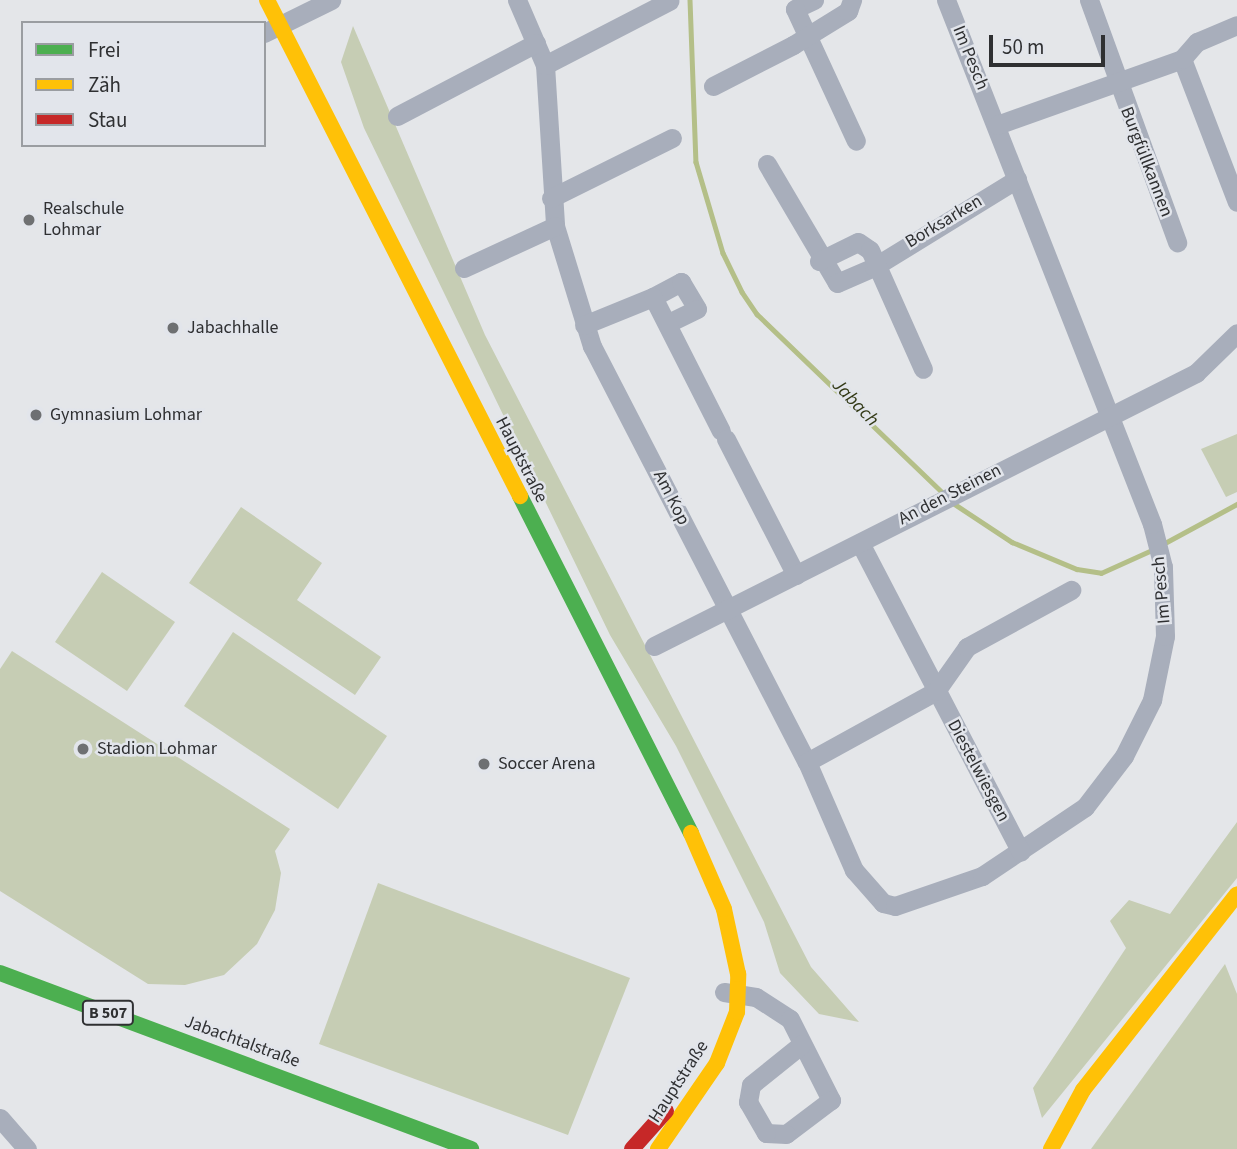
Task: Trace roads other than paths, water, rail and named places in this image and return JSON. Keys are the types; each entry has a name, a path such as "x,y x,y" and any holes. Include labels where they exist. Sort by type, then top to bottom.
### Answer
{"main road":[{"name":"Hauptstraße","path":"267,0 273,29 705,860 731,941 732,993 717,1063 658,1149"},
{"path":"1051,1149 1083,1090 1237,894"},
{"path":"1070,1149 1116,1071 1237,919"},
{"name":"Jabachtalstraße","path":"0,973 471,1149"},
{"name":"Hauptstraße","path":"632,1149 676,1099 732,993"}],"street":[{"path":"273,29 331,0"},
{"name":"Am Kop","path":"517,0 545,65 551,198 555,226 584,325 726,608 807,762"},
{"path":"713,86 848,11 852,0"},
{"name":"Im Pesch","path":"807,762 854,870 883,903 922,900 1021,852 1085,807 1124,757 1152,700 1165,636 1158,547 997,125 946,0"},
{"name":"Burgfüllkannen","path":"1088,0 1177,242"},
{"path":"545,65 668,1"},
{"path":"804,2 795,9 808,33 809,50 856,141"},
{"path":"997,125 1182,59 1197,41 1237,25"},
{"path":"397,116 536,43"},
{"path":"1182,59 1237,202"},
{"path":"551,198 672,138"},
{"name":"Borksarken","path":"767,164 819,261 837,283 874,267 1017,179"},
{"path":"464,268 555,226"},
{"path":"819,261 858,242 870,250 874,267 923,369"},
{"path":"584,325 653,297 681,282 698,309 668,323"},
{"path":"653,297 796,575"},
{"name":"An den Steinen","path":"654,646 1107,415 1196,373 1237,333"},
{"name":"Diestelwiesgen","path":"860,543 1021,852"},
{"path":"807,762 936,691 967,647 1071,590"},
{"path":"732,993 767,1001 790,1019 803,1044 831,1100 786,1134 766,1133 748,1101 751,1085 803,1044"},
{"path":"0,1118 27,1149"}],"waterway":[{"name":"Jabach","path":"690,0 696,162 723,253 742,292 757,314 944,494"},
{"name":"Jabach","path":"953,503 1012,542 1077,569 1101,573 1152,550"},
{"name":"Jabach","path":"1163,544 1237,504"}],"place":[{"name":"Realschule Lohmar","path":"29,220"},
{"name":"Jabachhalle","path":"173,328"},
{"name":"Gymnasium Lohmar","path":"36,415"},
{"name":"Stadion Lohmar","path":"83,749"},
{"name":"Soccer Arena","path":"484,764"}]}
